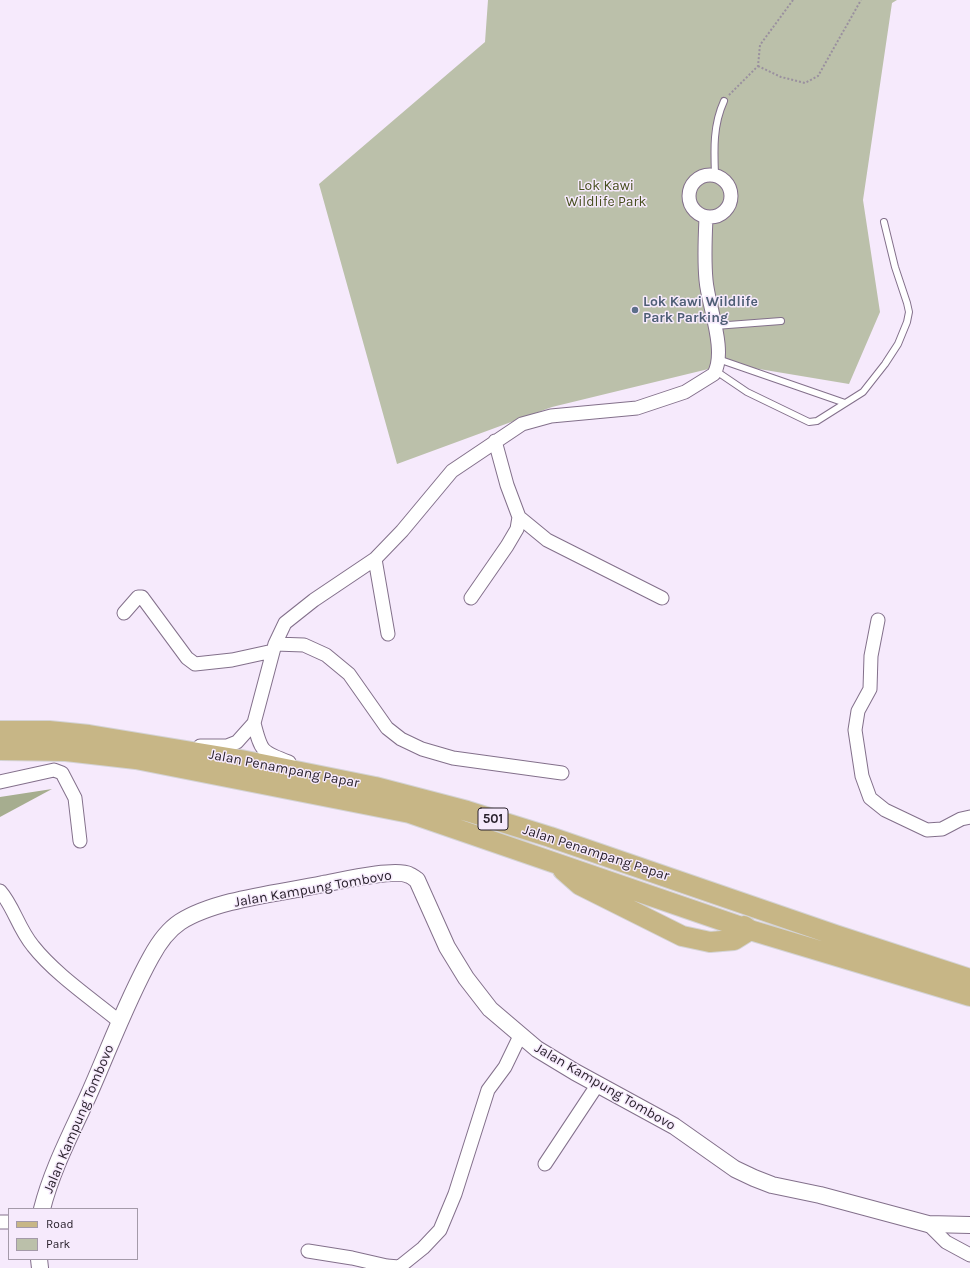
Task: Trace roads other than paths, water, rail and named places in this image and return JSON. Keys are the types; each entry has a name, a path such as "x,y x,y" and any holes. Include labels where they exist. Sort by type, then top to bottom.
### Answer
{"main road":[{"name":"Jalan Penampang Papar","path":"0,731 49,731 89,734 163,746 375,787 467,811 665,875 835,935 970,979"},
{"name":"Jalan Penampang Papar","path":"0,750 66,751 136,759 410,813 750,930 970,996"},
{"path":"555,862 580,885 682,936 710,942 734,940 750,930 714,905 665,875"}],"street":[{"path":"704,175 715,175 725,180 731,189 731,200 727,210 718,216 706,218 696,213 689,203 688,191 694,181 704,175"},
{"path":"163,746 227,746 237,742 254,722 274,647 285,623 296,612 375,560 452,471 495,440 522,424 551,416 637,408 685,392 710,378 717,365 718,345 706,282 704,257 706,218"},
{"path":"471,598 507,546 517,529 519,517 507,485 495,440"},
{"path":"519,517 547,540 662,598"},
{"path":"375,560 388,634"},
{"path":"124,613 138,597 142,597 187,658 195,664 232,660 274,647 304,645 326,654 349,674 387,728 401,739 422,749 453,758 562,773"},
{"path":"878,620 871,656 870,689 858,711 855,730 862,776 870,798 891,814 927,830 942,829 961,819 970,817"},
{"path":"254,722 260,745 267,753 334,778"},
{"path":"0,782 54,770 62,773 75,798 80,841"},
{"name":"Jalan Kampung Tombovo","path":"42,1208 61,1157 120,1022 151,957 162,940 179,923 197,914 243,900 395,873 409,874 416,880 447,947 466,978 490,1009 537,1049 674,1126 735,1169 754,1178 772,1185 820,1195 928,1224 970,1225"},
{"path":"0,891 8,900 19,926 38,952 120,1022"},
{"path":"308,1251 398,1267 423,1248 440,1230 455,1194 488,1090 505,1067 520,1036"},
{"path":"545,1164 598,1084"},
{"path":"928,1224 946,1242 970,1255"}],"lane":[{"path":"715,175 714,139 718,116 724,101"},
{"path":"717,365 747,392 809,422 817,421 863,392 885,364 898,344 907,322 909,312 895,267 884,222"},
{"path":"714,326 781,321"},
{"path":"717,365 845,403"}],"place":[{"name":"Lok Kawi Wildlife Park Parking","path":"635,310"}],"park label":[{"name":"Lok Kawi Wildlife Park","path":"606,194"}]}
